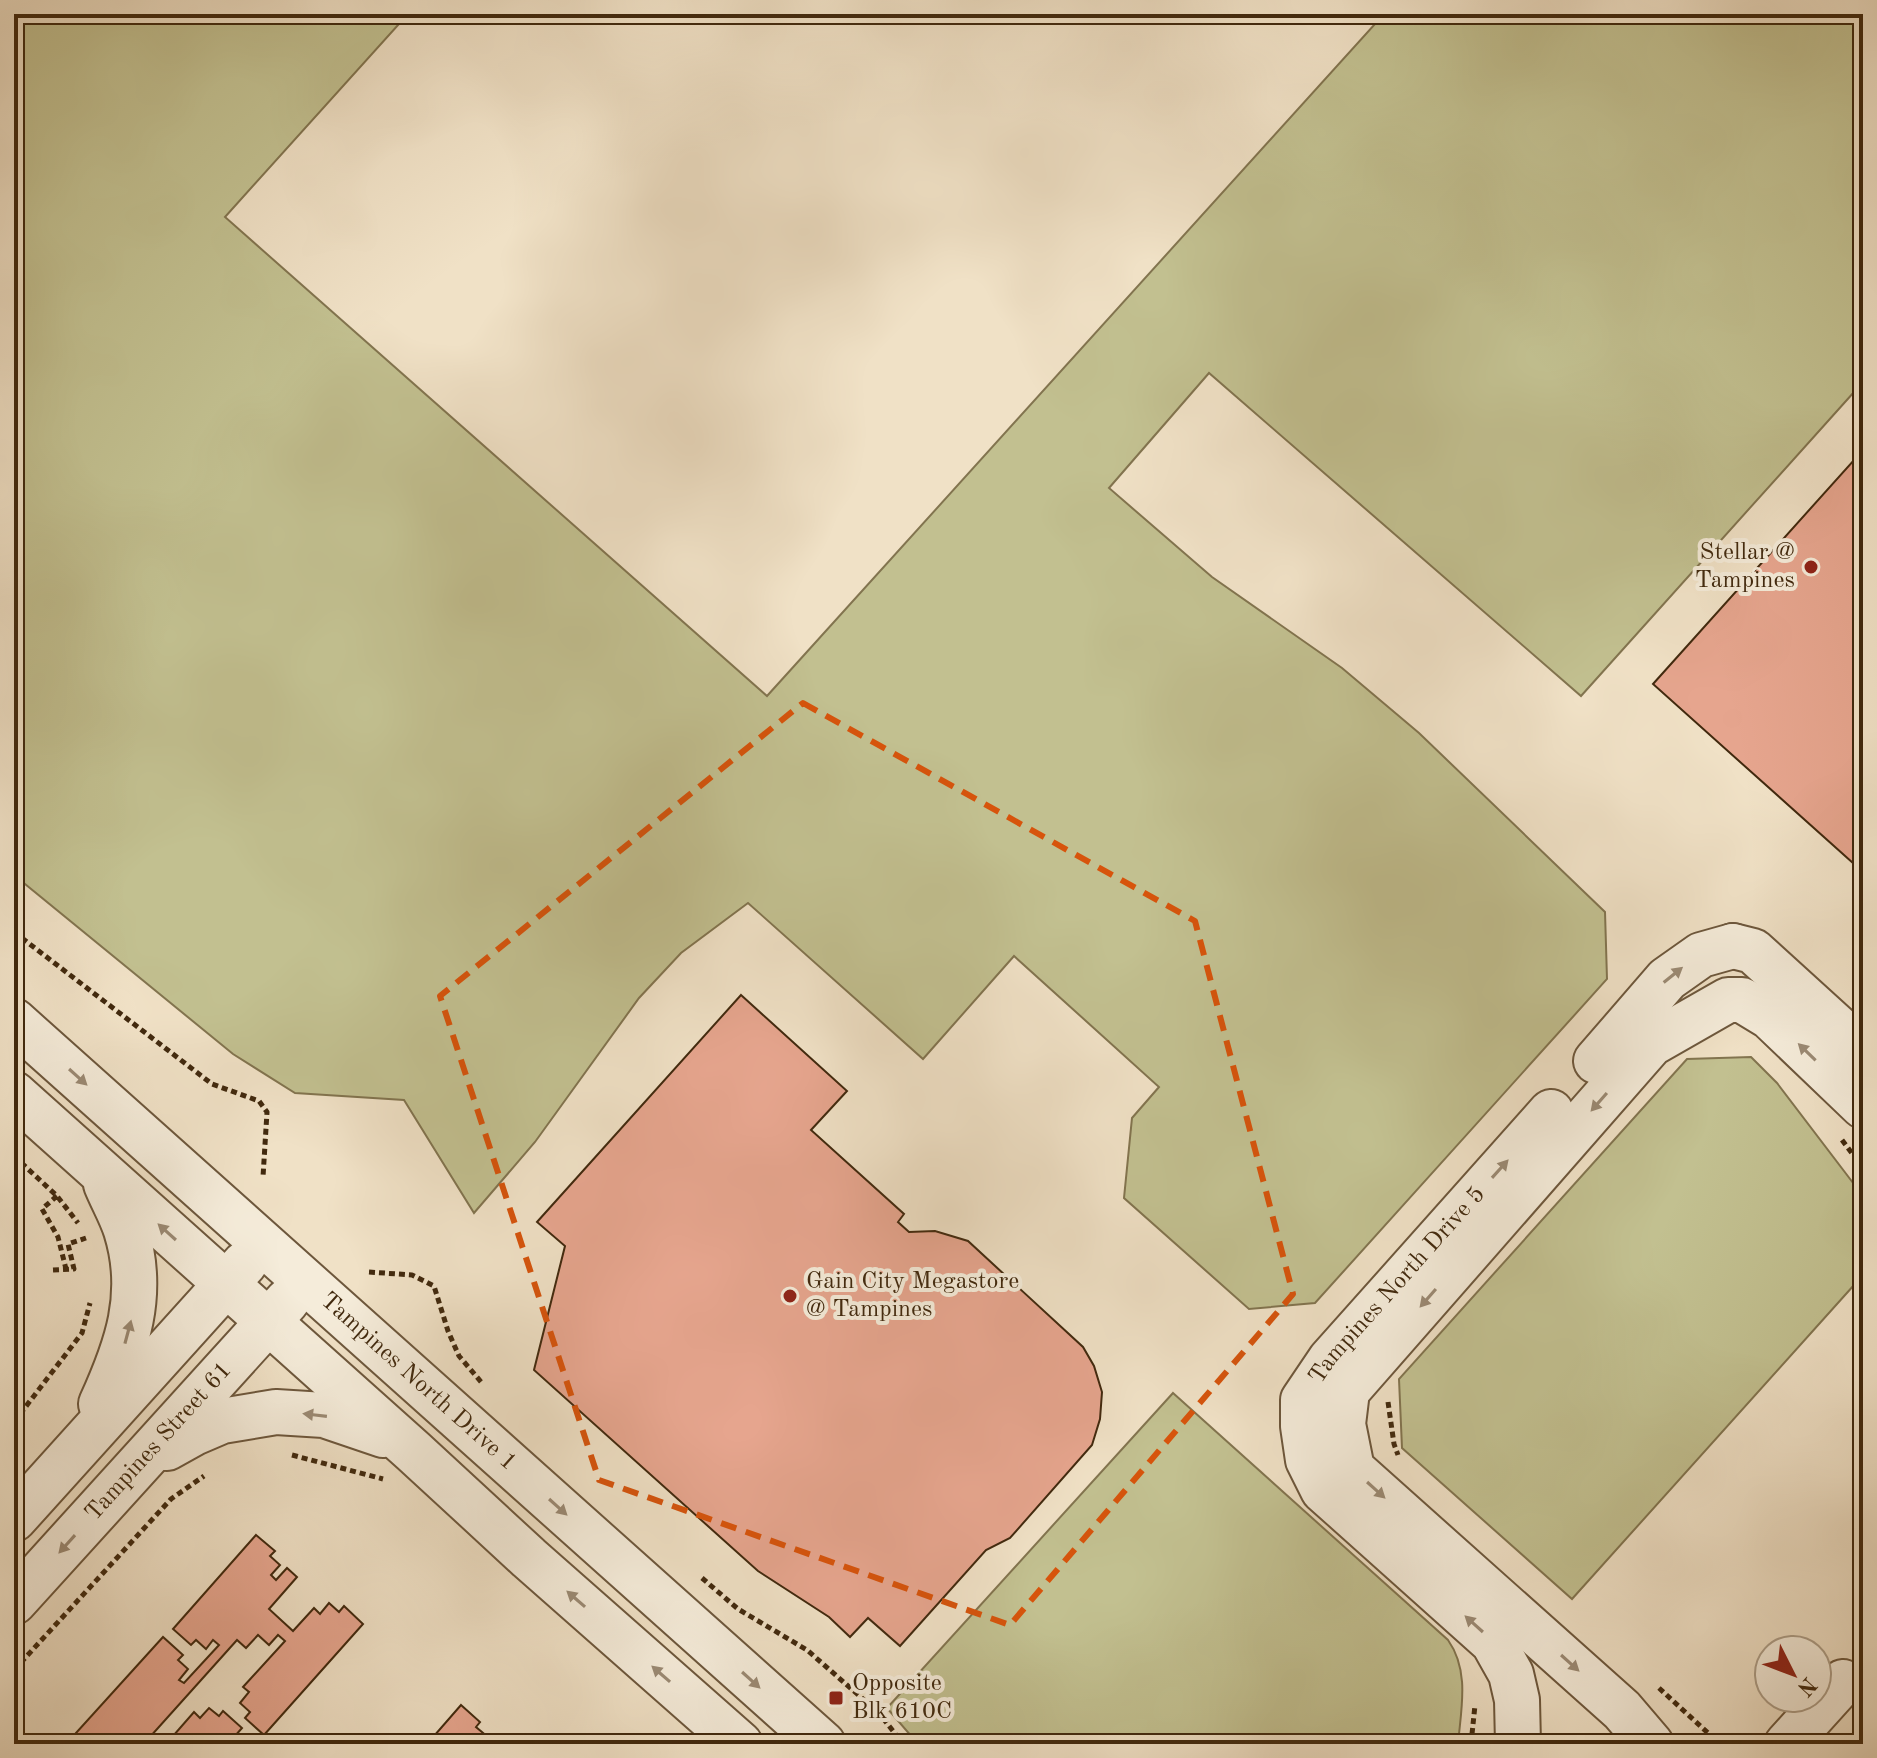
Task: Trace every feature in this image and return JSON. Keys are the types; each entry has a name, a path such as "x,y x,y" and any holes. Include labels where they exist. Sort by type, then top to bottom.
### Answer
{"street":[{"path":"1851,1120 1770,1017 1742,1000 1728,1000 1733,946 1753,951 1863,1051"},
{"name":"Tampines North Drive 5","path":"1518,1744 1517,1700 1511,1674 1493,1642 1323,1490 1308,1460 1303,1400 1330,1360 1667,979 1701,955 1733,946"},
{"name":"Tampines North Drive 5","path":"1651,1744 1622,1710 1352,1469 1343,1424 1347,1391 1651,1044 1728,1000"},
{"name":"Tampines North Drive 1","path":"14,1021 823,1744"},
{"path":"14,1094 740,1744"},
{"path":"72,1453 98,1411 120,1363 134,1308 134,1267 126,1230 100,1171"},
{"path":"14,1519 262,1243"},
{"name":"Tampines Street 61","path":"14,1602 305,1281"},
{"path":"138,1465 222,1421 276,1412 324,1415 378,1432 413,1451"},
{"path":"462,1496 499,1455"},
{"path":"1787,1744 1843,1682"}],"path":[{"path":"14,932 212,1084 259,1101 267,1112 263,1177"},
{"path":"1851,1120 1863,1168"},
{"path":"14,1156 57,1196 84,1231 90,1250"},
{"path":"57,1196 42,1209 58,1237 66,1269"},
{"path":"53,1270 74,1269 68,1244 86,1238"},
{"path":"369,1272 412,1275 434,1286 459,1356 486,1387"},
{"path":"14,1422 82,1333 90,1303"},
{"path":"1388,1393 1394,1444 1397,1454 1408,1464"},
{"path":"14,1670 171,1499 206,1475"},
{"path":"691,1569 738,1609 807,1650 879,1713 903,1744"},
{"path":"1653,1683 1720,1744"}],"highlighted area":[{"path":"803,703 1195,921 1293,1294 1010,1625 599,1480 440,996"}],"shaded area":[{"path":"14,14 408,14 225,217 767,696 1384,14 1862,14 1863,382 1581,696 1209,373 1109,488 1212,577 1342,668 1419,733 1605,912 1607,979 1315,1303 1249,1309 1124,1198 1132,1118 1159,1087 1014,956 923,1059 748,903 681,953 639,998 535,1142 474,1213 404,1100 295,1093 233,1054 14,875"},
{"path":"1751,1057 1777,1083 1863,1196 1863,1275 1572,1599 1402,1448 1399,1379 1687,1059"},
{"path":"1173,1393 1448,1640 1462,1677 1458,1744 918,1744 887,1708"}],"building":[{"name":"Stellar @ Tampines","path":"1863,450 1863,872 1653,684"},
{"name":"Gain City Megastore @ Tampines","path":"741,995 847,1091 811,1130 904,1214 898,1222 909,1232 935,1231 968,1241 1083,1347 1094,1366 1102,1392 1100,1419 1092,1445 1010,1538 986,1550 900,1646 868,1618 850,1637 829,1617 758,1571 534,1370 565,1246 537,1222"},
{"path":"256,1535 275,1551 270,1556 280,1565 271,1575 276,1580 287,1568 297,1577 269,1609 293,1631 314,1608 320,1614 329,1603 339,1612 344,1606 363,1624 264,1735 245,1718 250,1712 240,1703 249,1692 243,1687 285,1641 278,1635 269,1645 258,1635 246,1648 237,1640 149,1738 155,1744 66,1744 163,1637 183,1655 178,1660 188,1669 179,1680 184,1683 219,1645 213,1640 206,1649 196,1640 191,1645 173,1629"},
{"path":"461,1705 480,1722 476,1727 488,1737 482,1744 427,1744"},
{"path":"209,1708 219,1716 223,1711 242,1728 228,1744 166,1744 194,1712 200,1718"}],"place":[{"name":"Stellar @ Tampines","path":"1811,567"},
{"name":"Gain City Megastore @ Tampines","path":"790,1296"},
{"name":"Opposite Blk 610C","path":"836,1698"}]}
